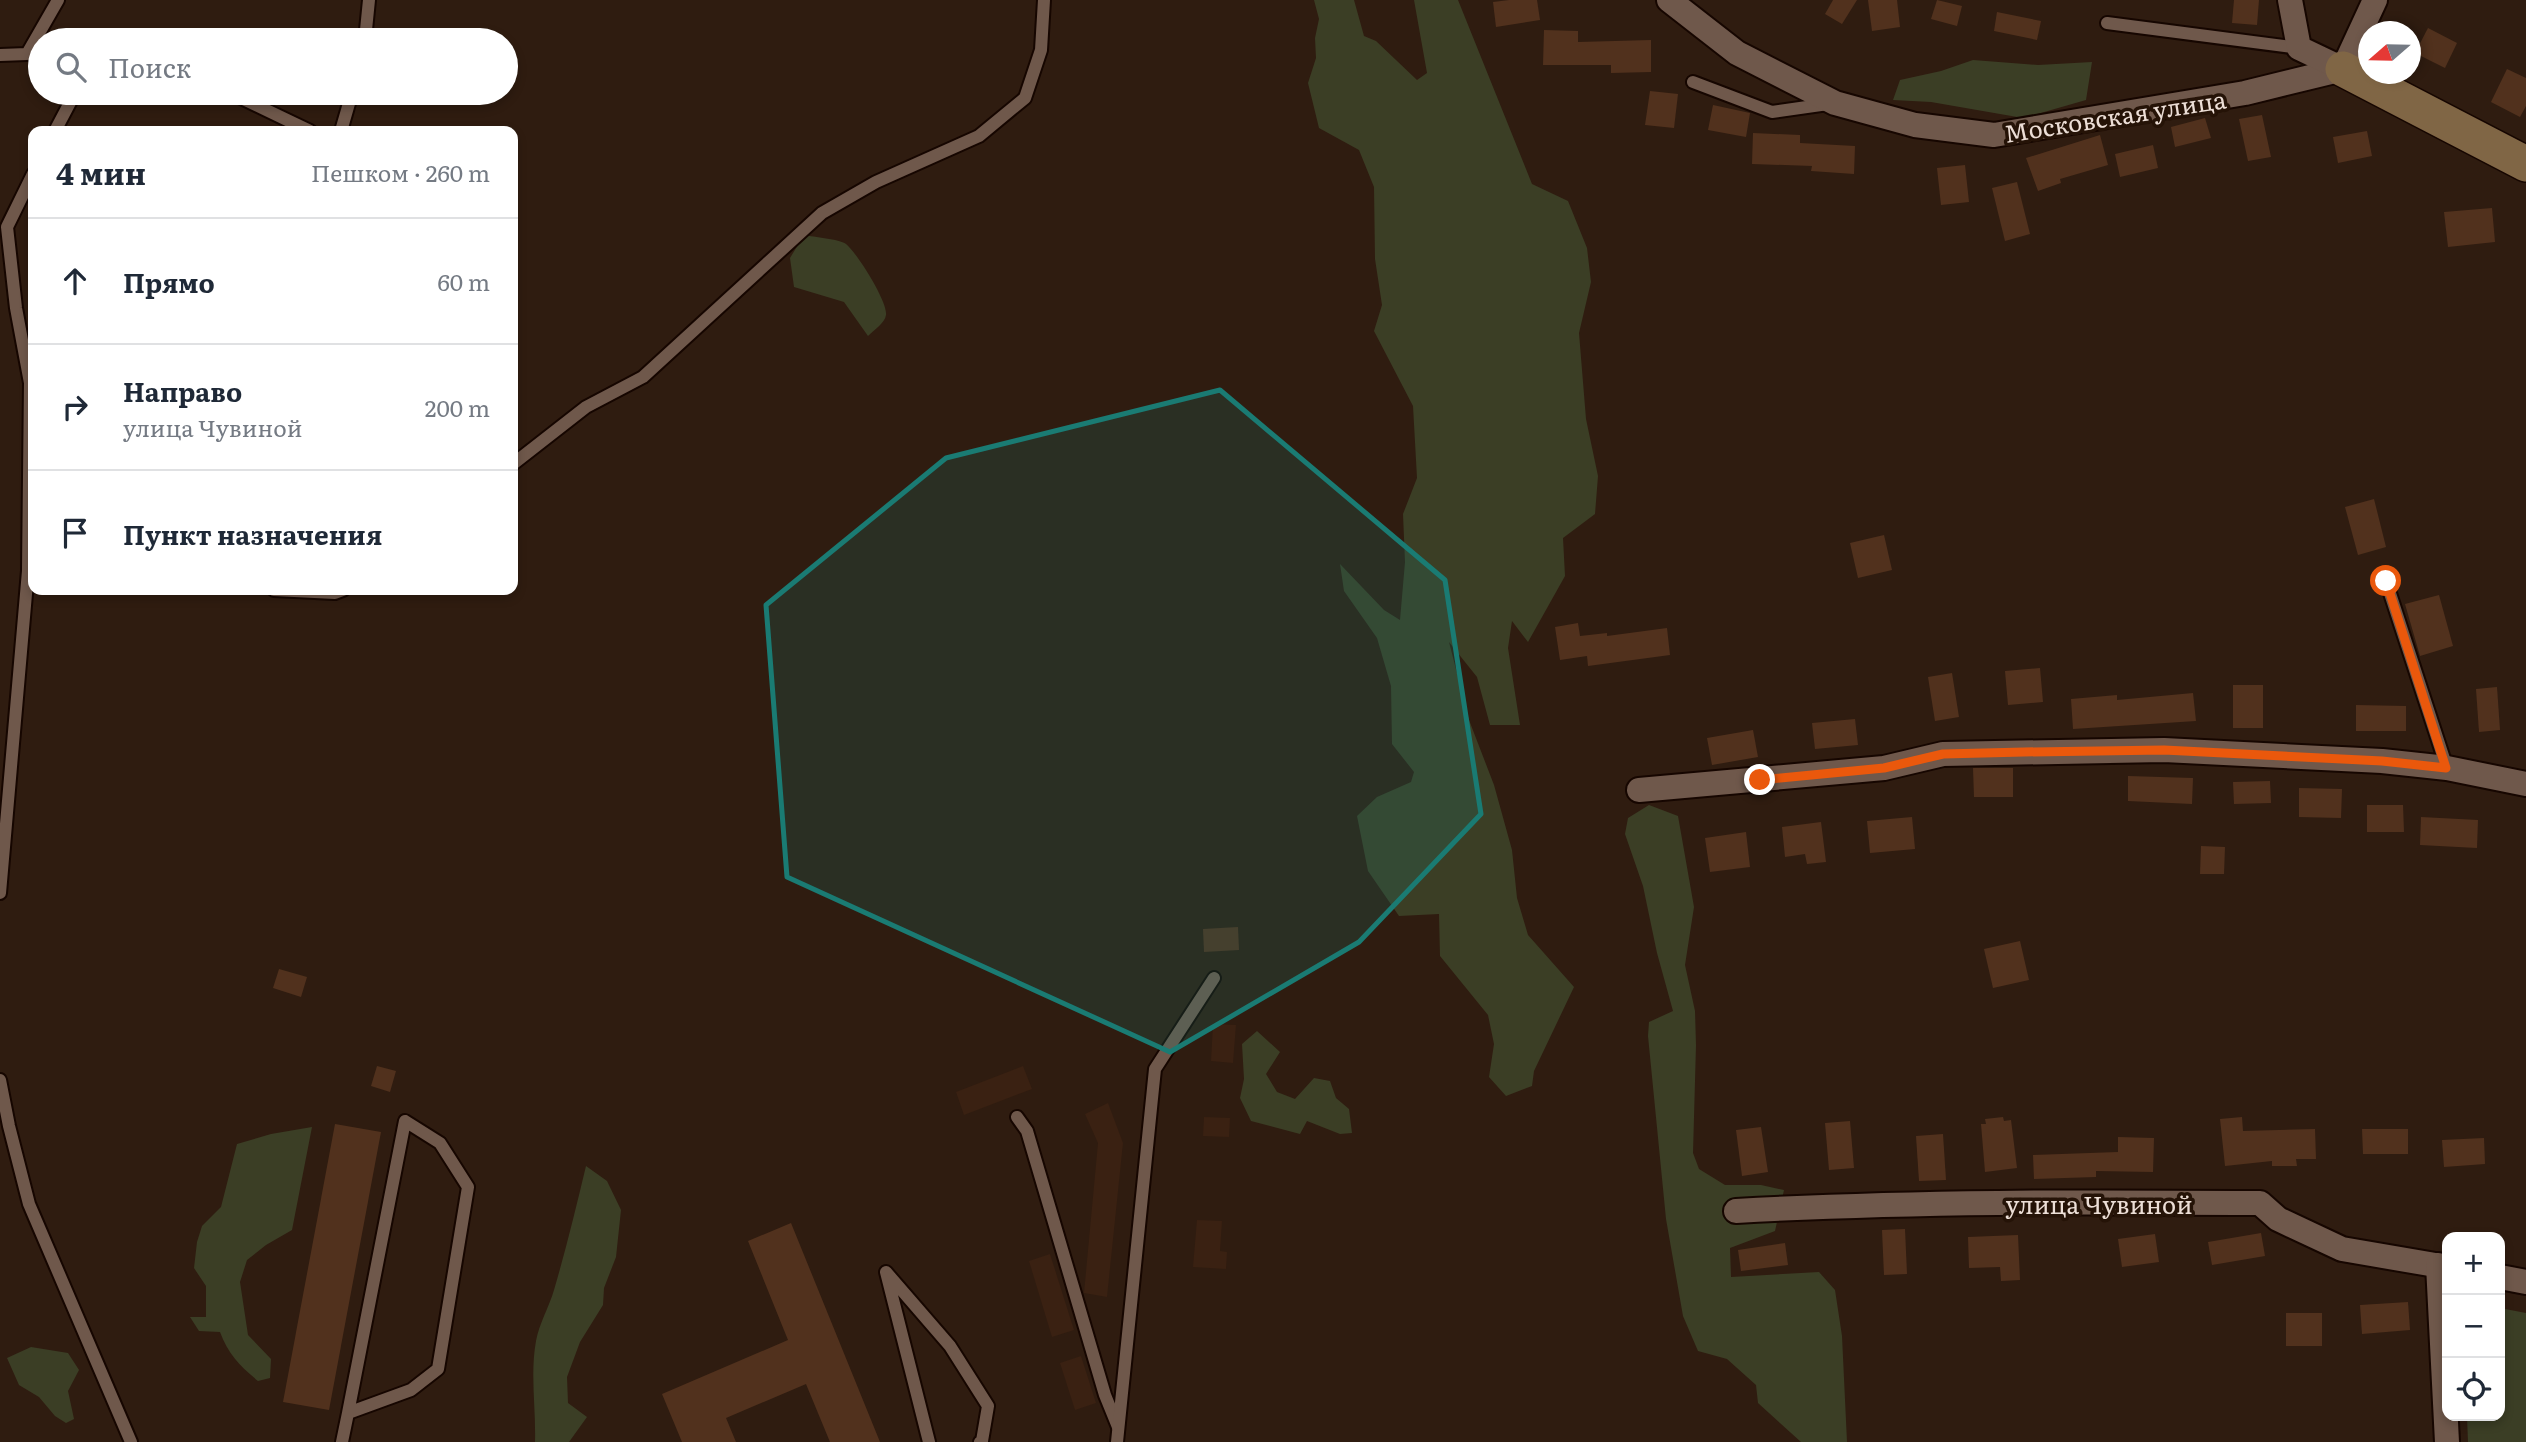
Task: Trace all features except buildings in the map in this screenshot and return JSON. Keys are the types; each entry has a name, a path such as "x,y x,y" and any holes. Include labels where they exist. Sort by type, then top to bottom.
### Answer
{"street":[{"name":"Московская улица","path":"1669,0 1737,53 1835,103 1915,125 1994,135 2245,93 2343,69"},
{"path":"2290,0 2299,48 2526,164"},
{"path":"2343,69 2375,0"},
{"path":"1639,790 1884,768 1943,754 2164,750 2382,761 2446,768 2526,784"},
{"name":"улица Чувиной","path":"1737,1211 1826,1206 2039,1202 2260,1203 2278,1219 2342,1249 2442,1266"},
{"path":"2505,1279 2526,1282"},
{"path":"2443,1295 2447,1442"}],"lane":[{"path":"42,28 58,0"},
{"path":"366,28 369,0"},
{"path":"518,460 586,407 643,377 822,213 876,182 979,136 1025,98 1041,50 1044,0"},
{"path":"2107,23 2299,48"},
{"path":"0,55 28,52"},
{"path":"1693,82 1772,111 1835,103"},
{"path":"58,126 69,105"},
{"path":"256,105 300,126"},
{"path":"342,126 349,105"},
{"path":"28,184 7,227 16,308 28,372"},
{"path":"2386,581 2446,768"},
{"path":"0,893 29,595"},
{"path":"1118,1436 1155,1069 1214,978"},
{"path":"0,1080 29,1204 131,1442"},
{"path":"1017,1117 1027,1132 1118,1436"},
{"path":"342,1442 405,1121 440,1143 468,1187 438,1368 411,1390 348,1413"},
{"path":"929,1442 886,1272 950,1346 988,1406 980,1442"}],"highlighted area":[{"path":"1220,390 1445,580 1481,814 1359,942 1170,1052 787,877 766,605 946,458"}],"shaded area":[{"path":"1213,1024 1236,1025 1233,1063 1211,1061"},
{"path":"1023,1066 1032,1089 964,1115 956,1092"},
{"path":"1108,1103 1123,1143 1107,1297 1084,1293 1098,1143 1085,1114"},
{"path":"1204,1117 1230,1118 1229,1137 1203,1136"},
{"path":"1197,1220 1222,1221 1220,1251 1227,1252 1226,1269 1193,1267"},
{"path":"1050,1254 1074,1330 1052,1337 1029,1261"},
{"path":"1081,1356 1096,1403 1075,1410 1060,1363"}],"green space":[{"path":"1314,0 1354,0 1364,36 1376,41 1417,80 1427,73 1414,0 1458,0 1532,184 1568,201 1587,248 1591,282 1579,333 1586,419 1598,476 1595,514 1563,538 1565,576 1528,642 1512,621 1508,648 1520,725 1490,725 1477,677 1449,642 1469,720 1494,785 1512,850 1517,898 1528,935 1574,987 1534,1071 1532,1086 1506,1096 1489,1077 1494,1044 1488,1015 1440,956 1439,914 1399,916 1368,871 1357,816 1377,797 1411,782 1414,772 1392,744 1391,686 1377,638 1344,591 1340,564 1384,610 1400,620 1405,562 1403,514 1417,478 1413,406 1374,331 1382,305 1375,259 1374,187 1359,150 1319,128 1308,83 1316,58 1315,38 1319,19"},
{"path":"1973,60 2038,65 2092,62 2086,100 2023,118 1931,102 1893,100 1900,80 1941,71"},
{"path":"804,235 843,242 864,267 877,289 886,315 868,336 844,302 794,287 790,258"},
{"path":"1649,805 1678,816 1694,907 1685,965 1695,1011 1693,1153 1699,1169 1725,1185 1761,1185 1784,1190 1775,1231 1730,1248 1731,1277 1819,1272 1835,1290 1842,1336 1847,1442 1801,1442 1758,1403 1756,1385 1727,1359 1698,1351 1683,1316 1666,1219 1648,1036 1649,1022 1673,1011 1643,886 1625,834 1628,818"},
{"path":"1257,1031 1280,1052 1266,1074 1277,1092 1295,1099 1314,1078 1330,1081 1336,1098 1349,1109 1352,1133 1340,1134 1307,1121 1300,1134 1251,1121 1240,1098 1244,1079 1242,1044"},
{"path":"312,1127 292,1230 247,1260 240,1282 248,1335 271,1359 270,1378 258,1381 235,1359 220,1332 199,1331 190,1317 206,1317 206,1286 194,1268 197,1242 202,1226 221,1207 237,1144 271,1134"},
{"path":"586,1166 607,1181 621,1210 616,1257 604,1288 603,1305 580,1342 567,1377 568,1403 587,1417 569,1442 535,1442 533,1378 536,1341 558,1275"},
{"path":"2505,1309 2526,1313 2526,1442 2468,1442 2467,1421 2505,1421"},
{"path":"31,1347 68,1353 79,1370 68,1391 74,1419 66,1423 55,1416 39,1397 19,1385 7,1358"}],"route":[{"path":"1760,780 1884,768 1943,754 2024,752 2164,750 2382,761 2446,768 2386,581"}]}
